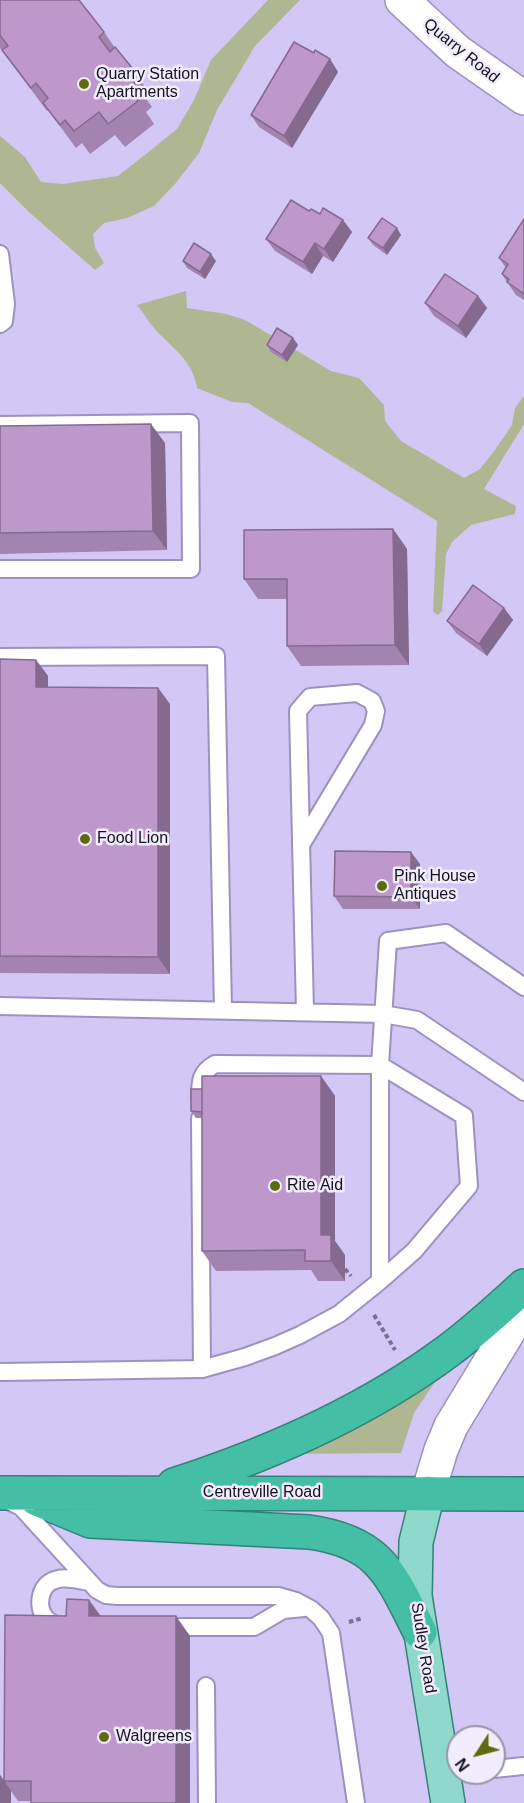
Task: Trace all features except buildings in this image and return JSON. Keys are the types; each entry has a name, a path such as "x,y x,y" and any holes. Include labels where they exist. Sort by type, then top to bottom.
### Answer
{"highway":[{"path":"147,1493 260,1454 373,1399 447,1352 524,1286"},
{"path":"7,1494 90,1521 309,1532 345,1540 368,1551 386,1568 420,1632"},
{"name":"Centreville Road","path":"7,1494 524,1494"}],"main road":[{"name":"Quarry Road","path":"402,0 458,52 524,98"},
{"path":"429,1493 441,1450 451,1426 524,1306"},
{"name":"Sudley Road","path":"429,1493 416,1542 415,1596 446,1763"}],"lane":[{"path":"0,254 6,304 4,321 0,324"},
{"path":"0,424 190,423 192,569 0,570"},
{"path":"0,657 216,656 223,1010"},
{"path":"301,845 373,725 376,711 372,700 357,693 310,697 297,711 305,1012"},
{"path":"380,1281 380,1065 388,941 446,933 524,987"},
{"path":"0,1006 384,1014 417,1020 524,1092"},
{"path":"0,1372 202,1370 245,1357 300,1335 339,1314 414,1251 469,1186 464,1116 380,1065 215,1064 203,1072 200,1096"},
{"path":"200,1118 202,1370"},
{"path":"7,1494 89,1582 106,1595 268,1595 296,1601 311,1609 326,1624 331,1633 356,1803"},
{"path":"81,1627 64,1628 50,1622 41,1609 41,1598 48,1583 55,1579 89,1582"},
{"path":"150,1627 254,1627 283,1610 311,1609"},
{"path":"206,1686 207,1803"},
{"path":"506,1768 524,1766"}],"path":[{"path":"345,1269 351,1277"},
{"path":"369,1306 400,1358"}],"green space":[{"path":"268,0 300,0 255,46 217,110 199,153 175,184 154,206 127,218 104,223 93,234 95,248 104,263 95,270 29,212 0,183 0,136 25,157 41,182 63,184 118,176 177,129 194,100 211,60"},
{"path":"186,291 187,308 226,314 245,320 331,371 359,378 384,405 385,421 401,441 464,478 480,469 497,447 512,425 515,408 524,396 524,424 484,489 516,506 515,514 471,525 452,542 446,554 442,611 438,615 433,612 437,521 248,403 232,402 197,388 195,378 186,362 154,328 137,305"},
{"path":"425,1379 435,1382 414,1413 401,1453 287,1454"}],"place":[{"name":"Quarry Station Apartments","path":"84,84"},
{"name":"Food Lion","path":"85,839"},
{"name":"Pink House Antiques","path":"382,886"},
{"name":"Rite Aid","path":"275,1186"},
{"name":"Walgreens","path":"104,1737"}]}
